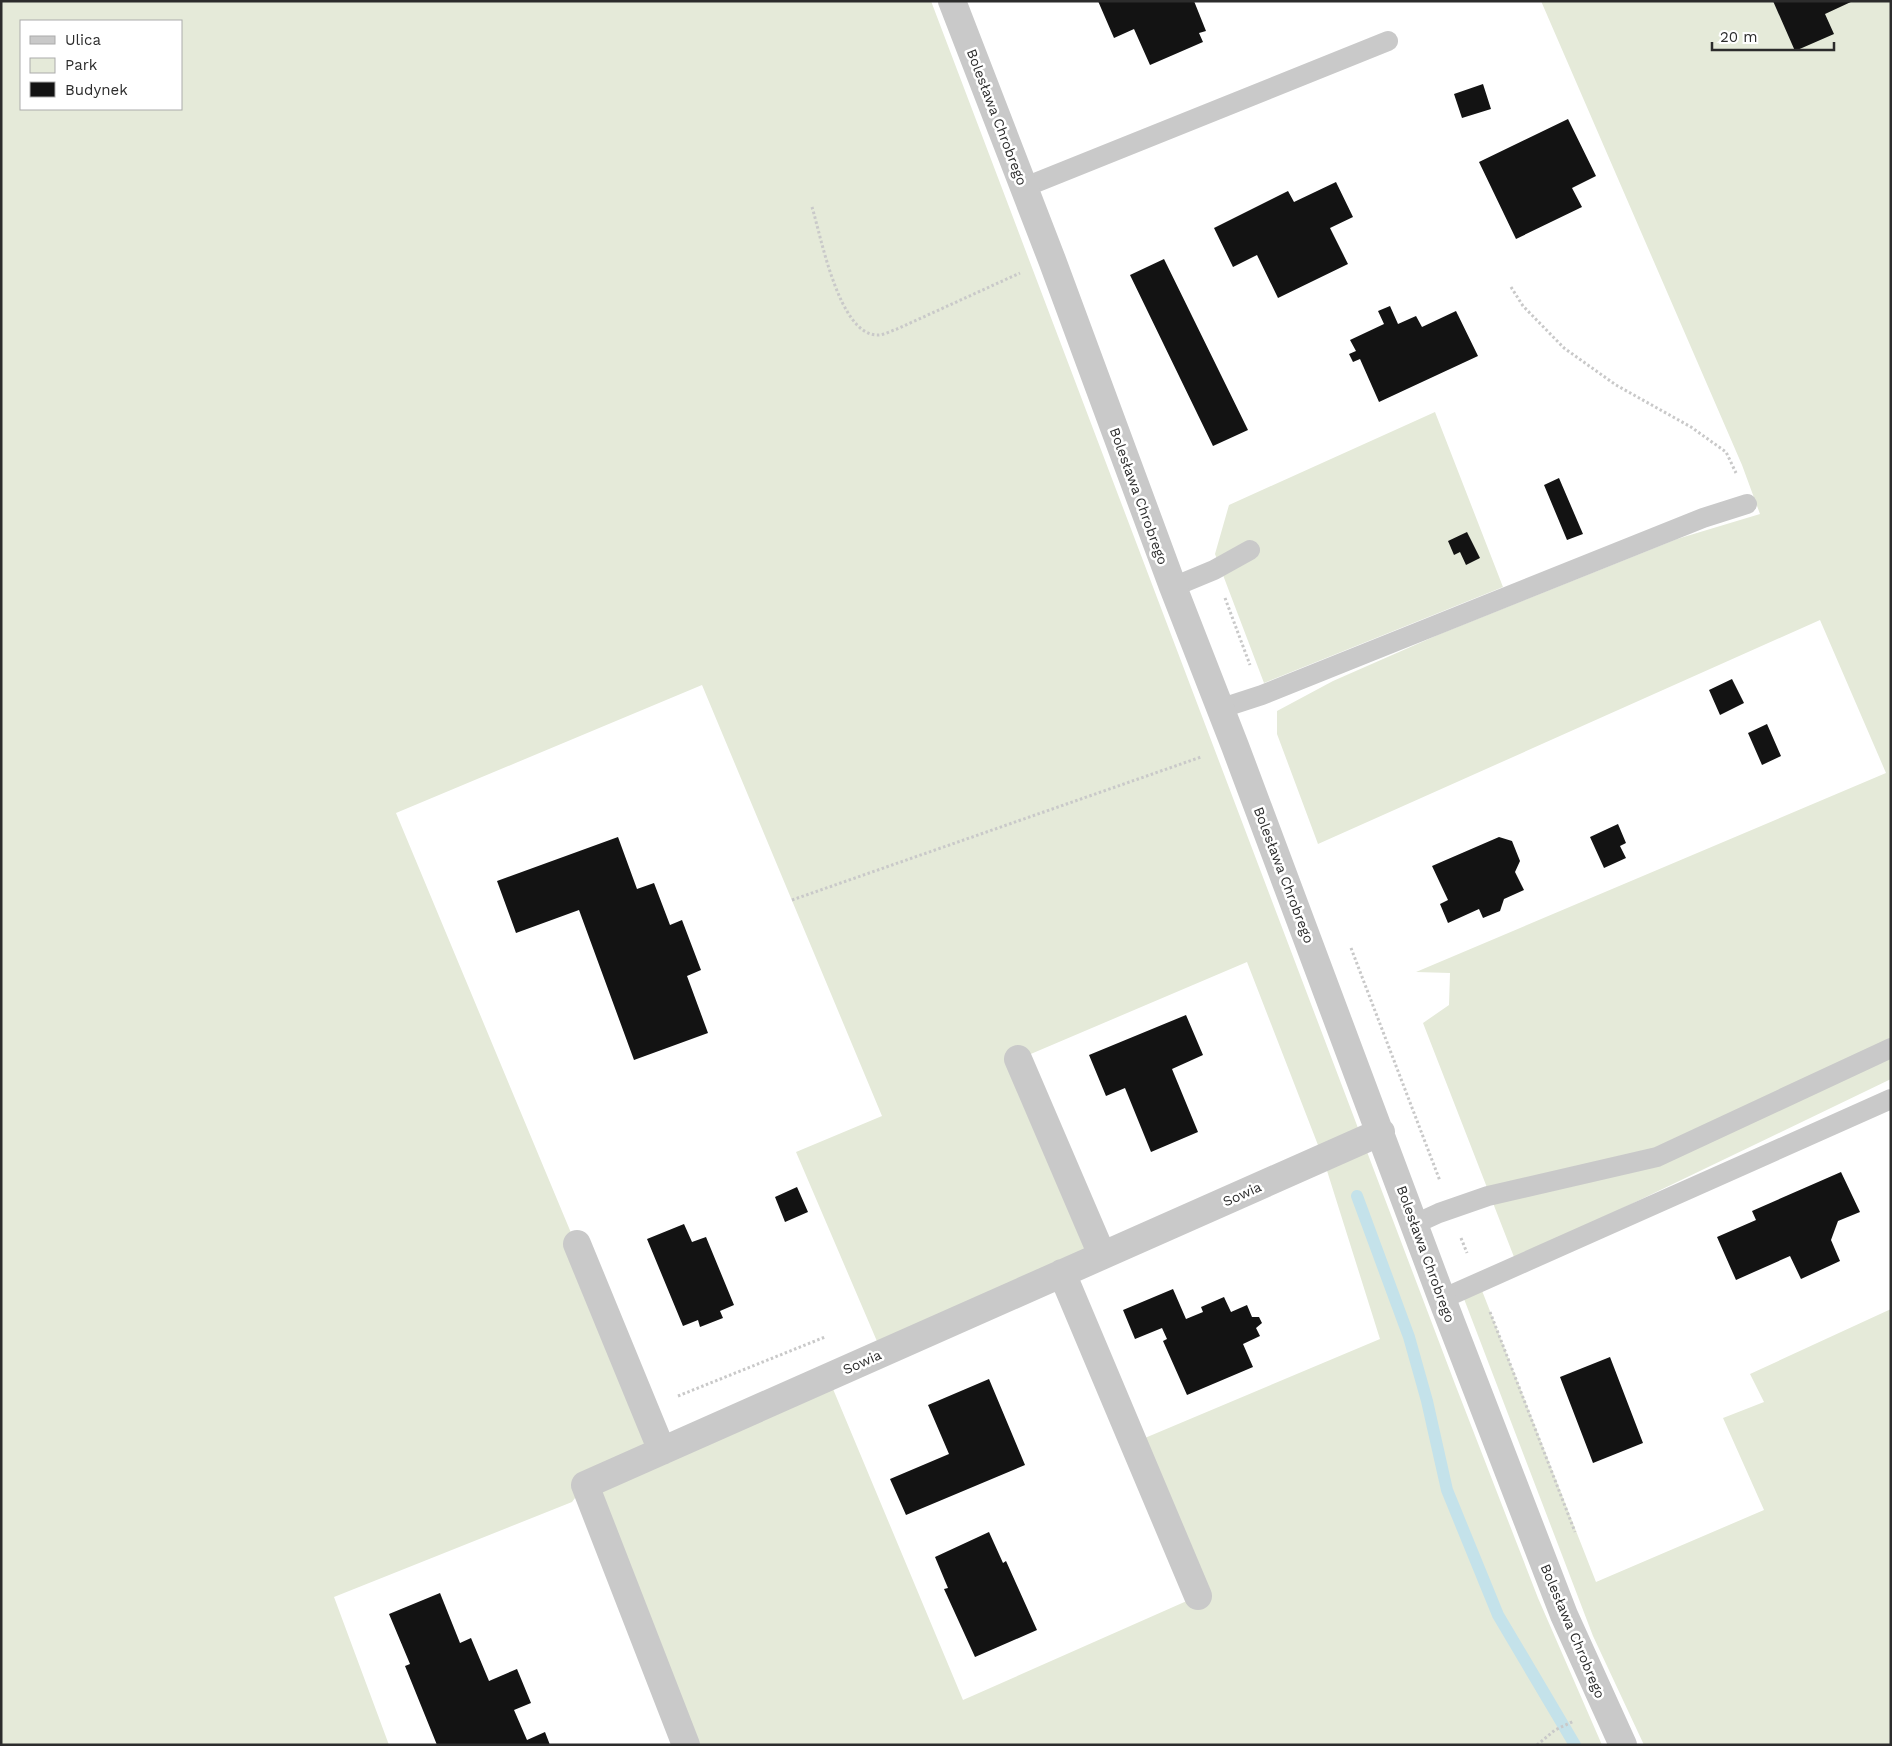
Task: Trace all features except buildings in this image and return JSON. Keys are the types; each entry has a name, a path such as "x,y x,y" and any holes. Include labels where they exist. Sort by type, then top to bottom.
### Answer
{"street":[{"name":"Bolesława Chrobrego","path":"952,1 1025,187 1173,587 1381,1132 1442,1299 1564,1615 1623,1745"},
{"path":"1018,1059 1102,1256"},
{"name":"Sowia","path":"686,1745 585,1484 1381,1132"},
{"path":"577,1244 662,1451"},
{"path":"1062,1273 1198,1596"}],"lane":[{"path":"1025,187 1388,42"},
{"path":"1219,709 1262,696 1703,518 1747,504"},
{"path":"1173,587 1214,570 1250,550"},
{"path":"1415,1224 1488,1196 1657,1157 1891,1048"},
{"path":"1442,1299 1891,1099"}],"path":[{"path":"812,207 841,304 853,321 864,331 878,335 896,329 1052,260"},
{"path":"1511,287 1523,306 1564,348 1616,385 1691,427 1726,452 1739,479 1747,504"},
{"path":"1214,570 1262,696"},
{"path":"792,900 1235,746"},
{"path":"1348,938 1575,1532"},
{"path":"1537,1745 1555,1730 1604,1706"}],"green space":[{"path":"1,1 931,1 1455,1384 1538,1598 1602,1745 686,1745 585,1485 572,1502 334,1597 389,1745 1,1745","holes":["702,685 882,1116 796,1152 882,1353 1102,1255 1019,1059 1247,962 1323,1158 1380,1339 1133,1443 1198,1596 963,1700 828,1377 662,1451 396,813"]},
{"path":"1541,1 1891,1 1891,1079 1571,1233 1514,1257 1423,1023 1449,1005 1450,973 1416,972 1886,773 1820,620 1318,844 1277,734 1277,711 1333,681 1440,634 1677,539 1760,514 1742,465"},
{"path":"1435,412 1503,587 1264,683 1215,554 1229,505"},
{"path":"1479,1283 1596,1582 1764,1510 1723,1418 1764,1402 1750,1374 1891,1309 1891,1745 1644,1745 1593,1636 1461,1291"}],"waterway":[{"path":"1357,1196 1409,1337 1427,1401 1447,1490 1498,1615 1575,1745"}]}
